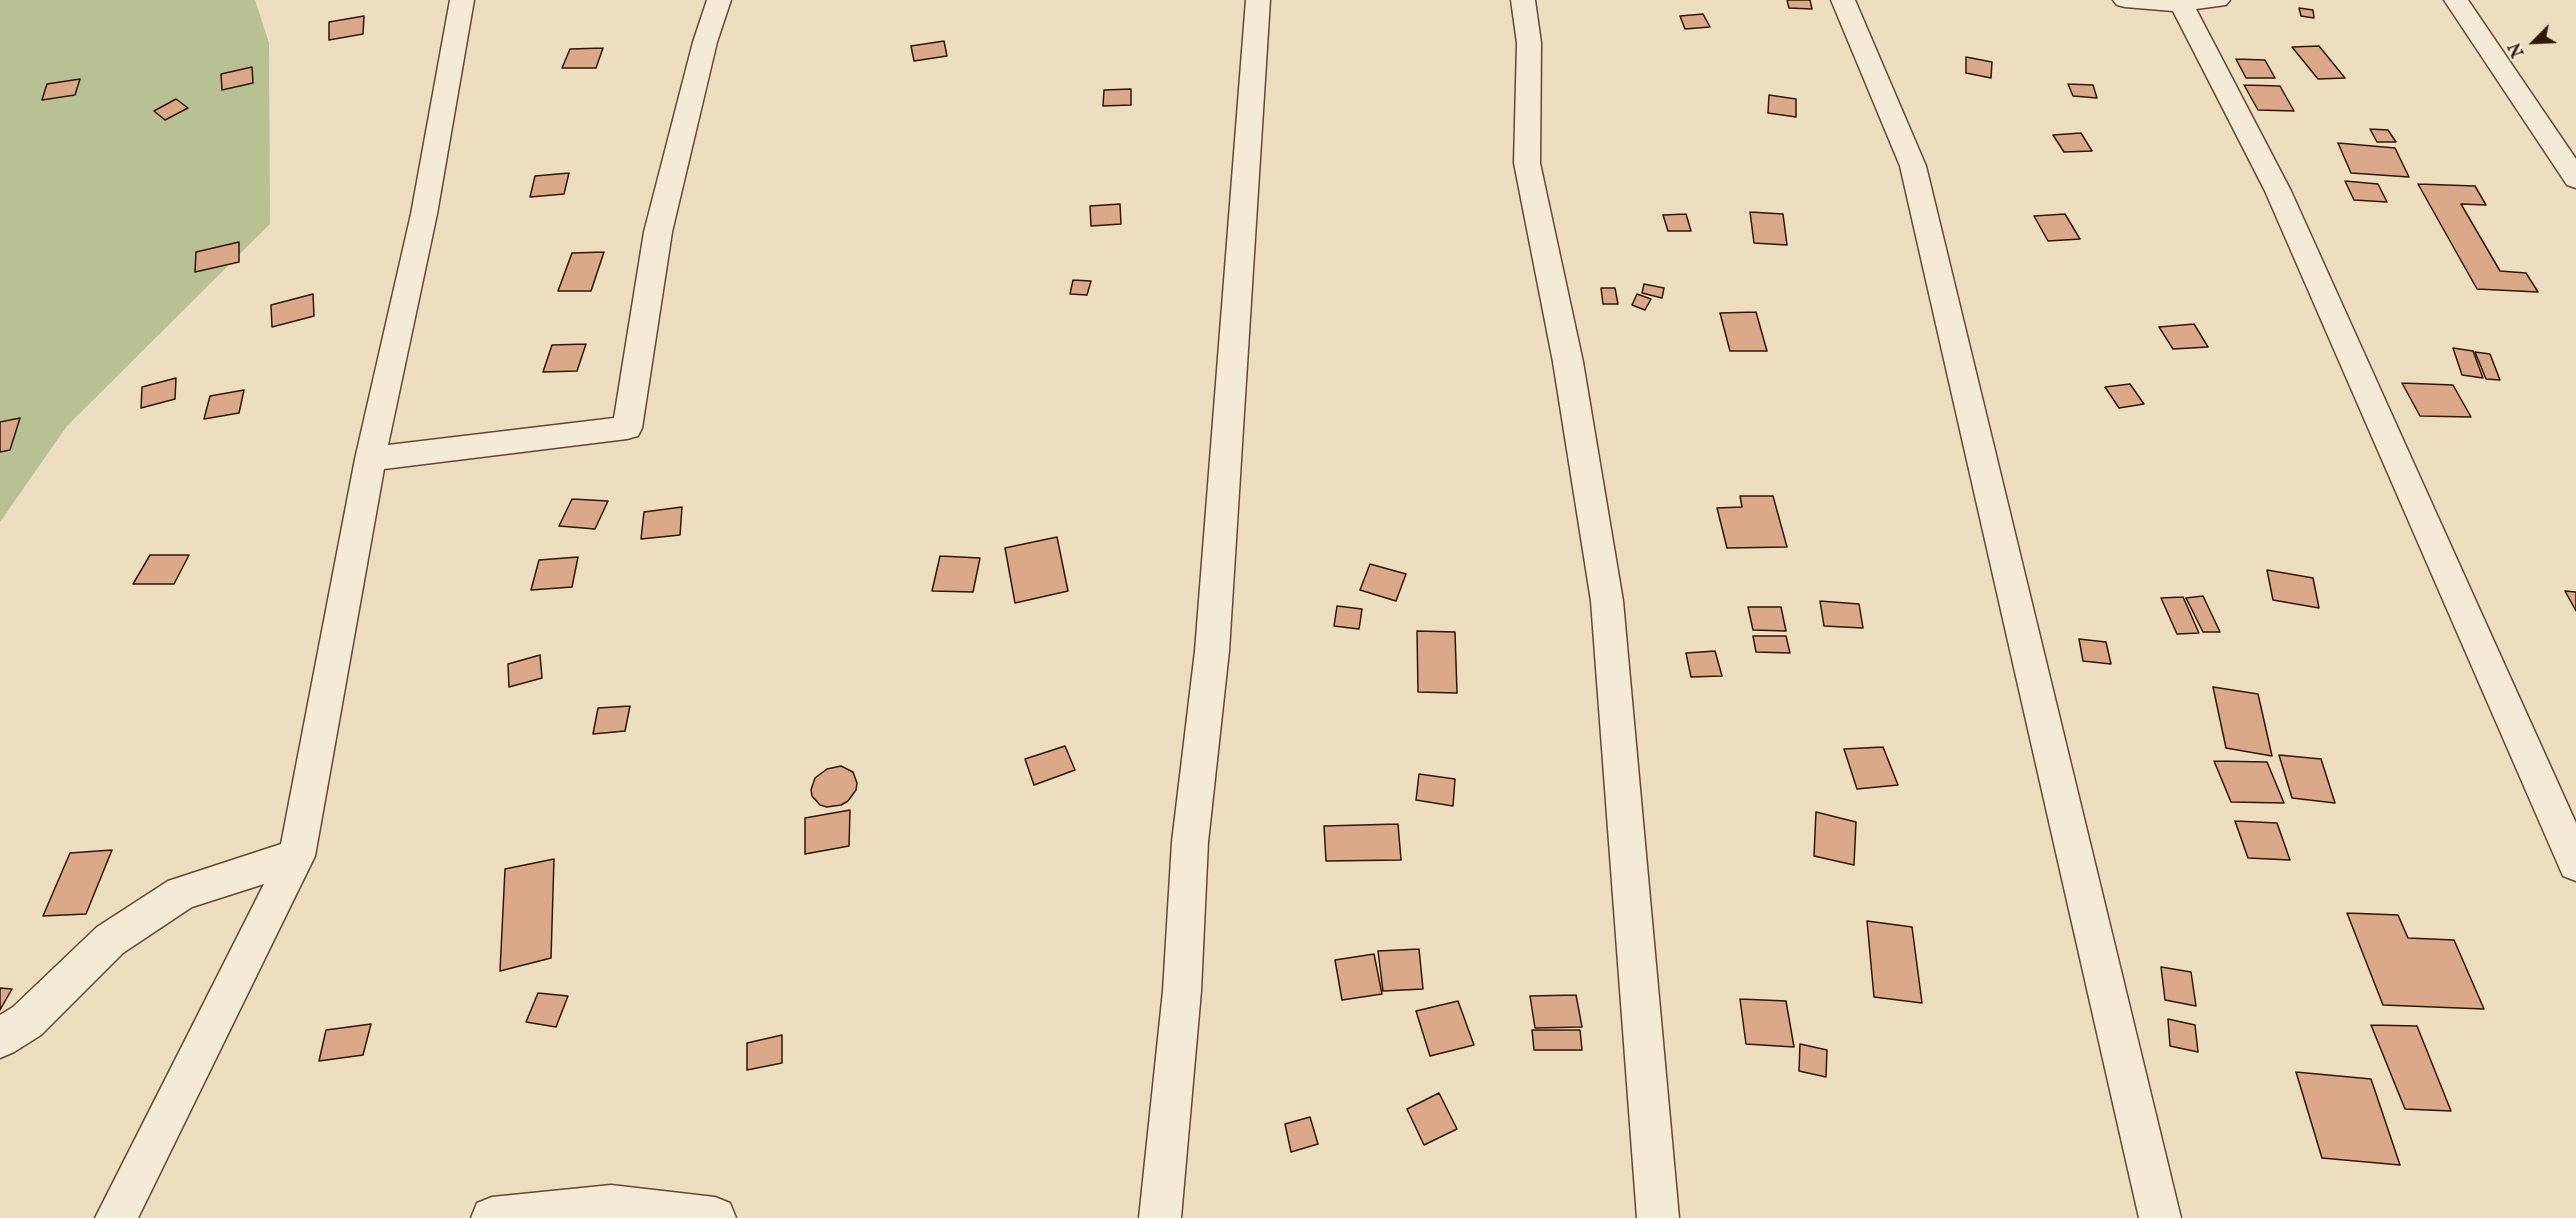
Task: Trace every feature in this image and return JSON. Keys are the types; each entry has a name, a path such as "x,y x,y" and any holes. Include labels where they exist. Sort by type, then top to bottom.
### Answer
{"street":[{"path":"116,1218 297,856 370,459 424,214 462,0"},
{"path":"370,459 627,429 658,232 705,42 719,0"},
{"path":"1160,1218 1182,992 1190,842 1212,651 1258,0"},
{"path":"1523,0 1529,43 1527,163 1568,362 1607,601 1658,1218"},
{"path":"1843,0 1913,166 2160,1218"},
{"path":"2125,0 2179,2 2218,0"},
{"path":"2456,0 2576,179"},
{"path":"2179,2 2278,191 2576,864"},
{"path":"0,1038 27,1021 110,940 181,893 297,856"},
{"path":"492,1218 611,1206 715,1218"}],"green space":[{"path":"0,0 255,0 269,43 270,224 67,426 0,522"}],"building":[{"path":"1787,0 1810,0 1812,9 1789,8"},
{"path":"2299,8 2313,10 2314,18 2301,16"},
{"path":"1703,14 1710,27 1685,29 1680,16"},
{"path":"364,16 363,34 329,40 329,22"},
{"path":"944,41 947,56 914,61 911,46"},
{"path":"2319,46 2345,78 2318,79 2292,47"},
{"path":"603,48 596,68 562,68 570,49"},
{"path":"1966,57 1992,62 1991,78 1966,73"},
{"path":"2236,59 2265,60 2275,78 2246,78"},
{"path":"252,67 253,83 222,90 221,74"},
{"path":"80,79 75,95 42,100 47,84"},
{"path":"2068,84 2093,85 2097,98 2073,96"},
{"path":"2244,85 2280,86 2294,111 2258,110"},
{"path":"1131,89 1131,105 1103,106 1104,90"},
{"path":"1769,95 1796,99 1796,117 1768,113"},
{"path":"176,99 188,108 165,120 154,111"},
{"path":"2370,129 2388,130 2396,142 2377,142"},
{"path":"2081,133 2092,151 2064,152 2053,135"},
{"path":"2338,143 2395,148 2409,177 2351,173"},
{"path":"569,173 564,194 530,197 535,176"},
{"path":"2345,181 2378,184 2387,202 2354,200"},
{"path":"2418,184 2475,186 2486,205 2461,204 2500,271 2526,273 2538,292 2477,289"},
{"path":"1120,204 1121,224 1091,226 1090,206"},
{"path":"1750,212 1783,214 1787,245 1754,243"},
{"path":"1686,214 1691,231 1668,231 1663,215"},
{"path":"2065,214 2080,239 2048,241 2034,216"},
{"path":"239,242 239,262 195,272 196,252"},
{"path":"604,252 591,291 558,291 572,253"},
{"path":"1073,280 1091,281 1087,295 1070,294"},
{"path":"1644,284 1664,288 1662,298 1642,293"},
{"path":"1601,288 1615,288 1618,304 1603,304"},
{"path":"313,294 314,316 272,327 271,305"},
{"path":"1637,294 1651,299 1645,310 1632,305"},
{"path":"1756,312 1767,351 1730,351 1720,313"},
{"path":"2194,324 2208,347 2173,349 2159,327"},
{"path":"586,344 577,371 543,372 552,345"},
{"path":"2453,348 2473,351 2483,378 2462,375"},
{"path":"2475,352 2490,354 2500,380 2486,379"},
{"path":"176,378 175,399 141,408 142,387"},
{"path":"2402,383 2453,385 2471,417 2420,416"},
{"path":"2130,384 2144,404 2119,408 2105,387"},
{"path":"244,390 239,413 204,419 210,396"},
{"path":"20,418 10,450 0,452 0,422"},
{"path":"1740,496 1773,496 1787,547 1727,548 1717,508 1742,507"},
{"path":"572,499 608,501 595,529 559,526"},
{"path":"682,507 680,535 641,539 644,512"},
{"path":"1057,537 1068,591 1015,603 1005,548"},
{"path":"150,555 189,555 174,584 133,584"},
{"path":"940,556 980,558 973,592 932,591"},
{"path":"578,557 572,587 531,590 539,560"},
{"path":"1370,564 1406,574 1396,601 1360,590"},
{"path":"2267,570 2313,578 2319,608 2273,600"},
{"path":"2565,591 2576,592 2576,611"},
{"path":"2203,596 2220,632 2203,632 2186,598"},
{"path":"2183,597 2199,633 2177,634 2161,598"},
{"path":"1820,601 1859,604 1863,628 1824,626"},
{"path":"1337,606 1362,609 1359,629 1334,626"},
{"path":"1748,607 1781,607 1786,631 1753,630"},
{"path":"1417,631 1455,632 1457,693 1418,692"},
{"path":"1753,636 1786,636 1790,653 1756,652"},
{"path":"2079,639 2106,642 2111,664 2083,661"},
{"path":"1715,651 1722,676 1691,677 1686,653"},
{"path":"540,655 542,678 509,687 508,664"},
{"path":"2213,687 2258,694 2272,756 2226,748"},
{"path":"630,706 625,731 593,734 598,708"},
{"path":"1065,746 1075,770 1034,785 1025,759"},
{"path":"1883,747 1898,785 1857,789 1844,749"},
{"path":"2279,755 2321,759 2335,803 2292,798"},
{"path":"2214,761 2267,762 2284,803 2231,802"},
{"path":"841,766 853,772 857,783 856,790 848,801 841,805 827,807 820,805 812,796 811,790 815,778 827,769"},
{"path":"1419,774 1455,779 1453,806 1416,800"},
{"path":"850,810 849,846 805,854 805,818"},
{"path":"1816,812 1856,822 1854,865 1814,856"},
{"path":"2235,821 2277,823 2290,860 2248,858"},
{"path":"1398,824 1401,860 1326,861 1324,826"},
{"path":"112,850 86,914 43,916 70,853"},
{"path":"554,859 551,958 500,971 505,869"},
{"path":"2347,913 2398,915 2408,938 2454,940 2484,1009 2383,1005"},
{"path":"1867,921 1912,927 1922,1003 1874,997"},
{"path":"1419,949 1423,989 1383,991 1378,951"},
{"path":"1374,954 1382,994 1342,1000 1335,960"},
{"path":"2161,967 2191,972 2196,1006 2165,1000"},
{"path":"0,988 12,989 0,1010"},
{"path":"538,993 568,996 556,1027 526,1022"},
{"path":"1576,995 1582,1027 1535,1028 1530,996"},
{"path":"1740,999 1786,1001 1794,1047 1746,1044"},
{"path":"1458,1001 1474,1045 1430,1056 1416,1011"},
{"path":"2168,1019 2195,1025 2198,1052 2170,1046"},
{"path":"371,1024 363,1055 319,1061 326,1030"},
{"path":"2371,1025 2417,1026 2451,1111 2405,1109"},
{"path":"1532,1030 1580,1030 1582,1050 1534,1050"},
{"path":"782,1035 782,1063 747,1070 747,1043"},
{"path":"1800,1044 1827,1050 1826,1077 1799,1071"},
{"path":"2296,1072 2371,1079 2400,1165 2322,1158"},
{"path":"1439,1093 1457,1129 1424,1145 1407,1109"},
{"path":"1310,1117 1318,1144 1291,1152 1285,1124"}]}
